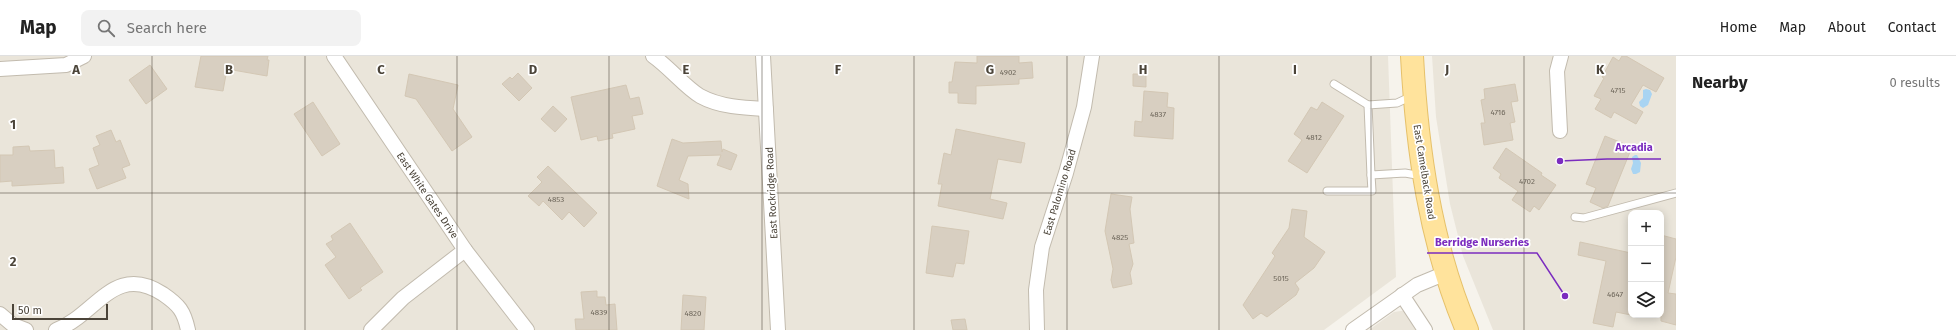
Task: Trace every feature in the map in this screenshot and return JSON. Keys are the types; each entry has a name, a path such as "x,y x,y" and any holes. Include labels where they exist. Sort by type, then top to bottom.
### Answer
{"main road":[{"name":"East Camelback Road","path":"1412,56 1414,95 1431,216 1455,303 1467,330"}],"street":[{"path":"0,69 66,65 84,56"},
{"name":"East White Gates Drive","path":"334,56 465,250 527,330"},
{"path":"653,56 699,95 714,103 746,108 766,109"},
{"name":"East Rockridge Road","path":"763,56 778,330"},
{"name":"East Palomino Road","path":"1037,330 1036,290 1042,247 1066,173 1082,115 1092,56"},
{"path":"1560,131 1557,71 1561,56"},
{"path":"371,330 403,298 465,250"},
{"path":"1353,330 1417,285 1446,273"},
{"path":"56,330 67,326 99,298 118,286 139,283 152,287 178,304 183,313 188,330"},
{"path":"1402,296 1425,330"},
{"path":"0,314 13,325 26,330"}],"lane":[{"path":"1334,84 1368,105 1397,102 1414,95"},
{"path":"1327,191 1372,191 1368,105"},
{"path":"1371,175 1405,173 1425,176"},
{"path":"1575,217 1584,218 1676,193"}],"shaded area":[{"path":"0,56 1388,56 1396,277 1324,330 0,330"},
{"path":"1432,56 1676,56 1676,330 1493,330 1463,256 1450,204 1436,117"},
{"path":"1406,311 1418,330 1369,330 1394,312"}],"water":[{"path":"1643,90 1650,90 1652,94 1648,105 1643,108 1640,106 1639,102 1643,98"},
{"path":"1637,155 1641,163 1640,172 1633,174 1631,169 1633,163 1632,157"}],"building":[{"path":"201,56 268,56 267,76 227,69 223,91 195,87"},
{"path":"977,56 1019,56 1019,63 1032,62 1033,78 1019,79 1019,84 976,86 976,104 958,103 958,93 949,93 949,82 952,82 955,62 977,63"},
{"path":"1622,56 1626,56 1664,78 1656,92 1643,85 1631,105 1643,112 1636,124 1614,112 1611,118 1595,109 1601,99 1594,96 1604,78 1602,77 1613,57 1619,61"},
{"path":"150,65 167,89 146,104 129,80"},
{"path":"518,73 532,88 519,101 502,84 510,77 512,79"},
{"path":"409,74 458,85 453,109 472,137 452,151 416,99 405,96"},
{"path":"1133,74 1146,74 1146,87 1133,86"},
{"path":"1515,84 1518,101 1511,102 1515,122 1510,123 1513,140 1484,145 1481,123 1485,123 1481,100 1485,99 1484,89"},
{"path":"626,85 630,99 639,97 643,114 632,116 635,129 612,134 613,138 598,141 597,136 581,140 571,97"},
{"path":"1144,91 1168,93 1167,107 1174,108 1173,139 1134,136 1135,121 1142,122"},
{"path":"313,102 340,144 322,156 294,114"},
{"path":"1322,102 1344,116 1307,173 1288,161 1302,140 1294,134 1311,107 1317,110"},
{"path":"553,106 567,119 555,132 541,119"},
{"path":"956,129 1025,143 1021,163 998,159 990,199 1007,203 1003,219 938,206 942,184 938,184 944,153 951,155"},
{"path":"111,130 116,142 120,140 130,165 122,168 126,178 97,189 89,169 99,165 93,148 100,145 96,136"},
{"path":"1605,136 1632,147 1608,206 1603,208 1590,202 1596,188 1586,184"},
{"path":"672,139 683,143 721,141 722,152 723,149 737,155 731,170 717,165 721,155 688,156 679,180 688,184 689,199 657,186"},
{"path":"29,146 30,151 54,150 55,168 63,167 64,183 12,186 12,181 0,182 0,155 13,155 13,147"},
{"path":"1506,148 1542,173 1541,175 1556,185 1539,210 1534,206 1530,212 1512,200 1518,191 1499,178 1501,174 1493,168"},
{"path":"548,166 597,213 584,227 569,212 562,220 543,201 539,206 528,196 542,182 537,177"},
{"path":"1111,194 1132,197 1130,209 1134,243 1129,244 1133,264 1130,273 1132,284 1113,288 1111,280 1113,269 1105,231"},
{"path":"1292,209 1307,211 1304,237 1325,252 1314,268 1295,283 1299,289 1296,295 1267,317 1261,313 1253,319 1243,305 1275,256 1272,253 1289,228"},
{"path":"350,223 383,272 360,288 362,290 349,299 325,265 336,257 326,244 333,240 331,236"},
{"path":"932,226 969,231 964,264 956,263 953,277 926,273"},
{"path":"1664,236 1676,239 1676,257 1668,293 1676,294 1676,325 1661,321 1661,318 1664,318"},
{"path":"1580,242 1628,252 1628,314 1616,312 1613,327 1593,323 1606,261 1578,255"},
{"path":"597,291 597,297 605,297 606,305 615,304 617,330 576,330 575,319 584,319 581,292"},
{"path":"683,295 706,297 704,330 681,330"},
{"path":"965,319 967,330 953,330 951,320"}],"place":[{"name":"Arcadia","path":"1560,161"},
{"name":"Berridge Nurseries","path":"1565,296"}]}
